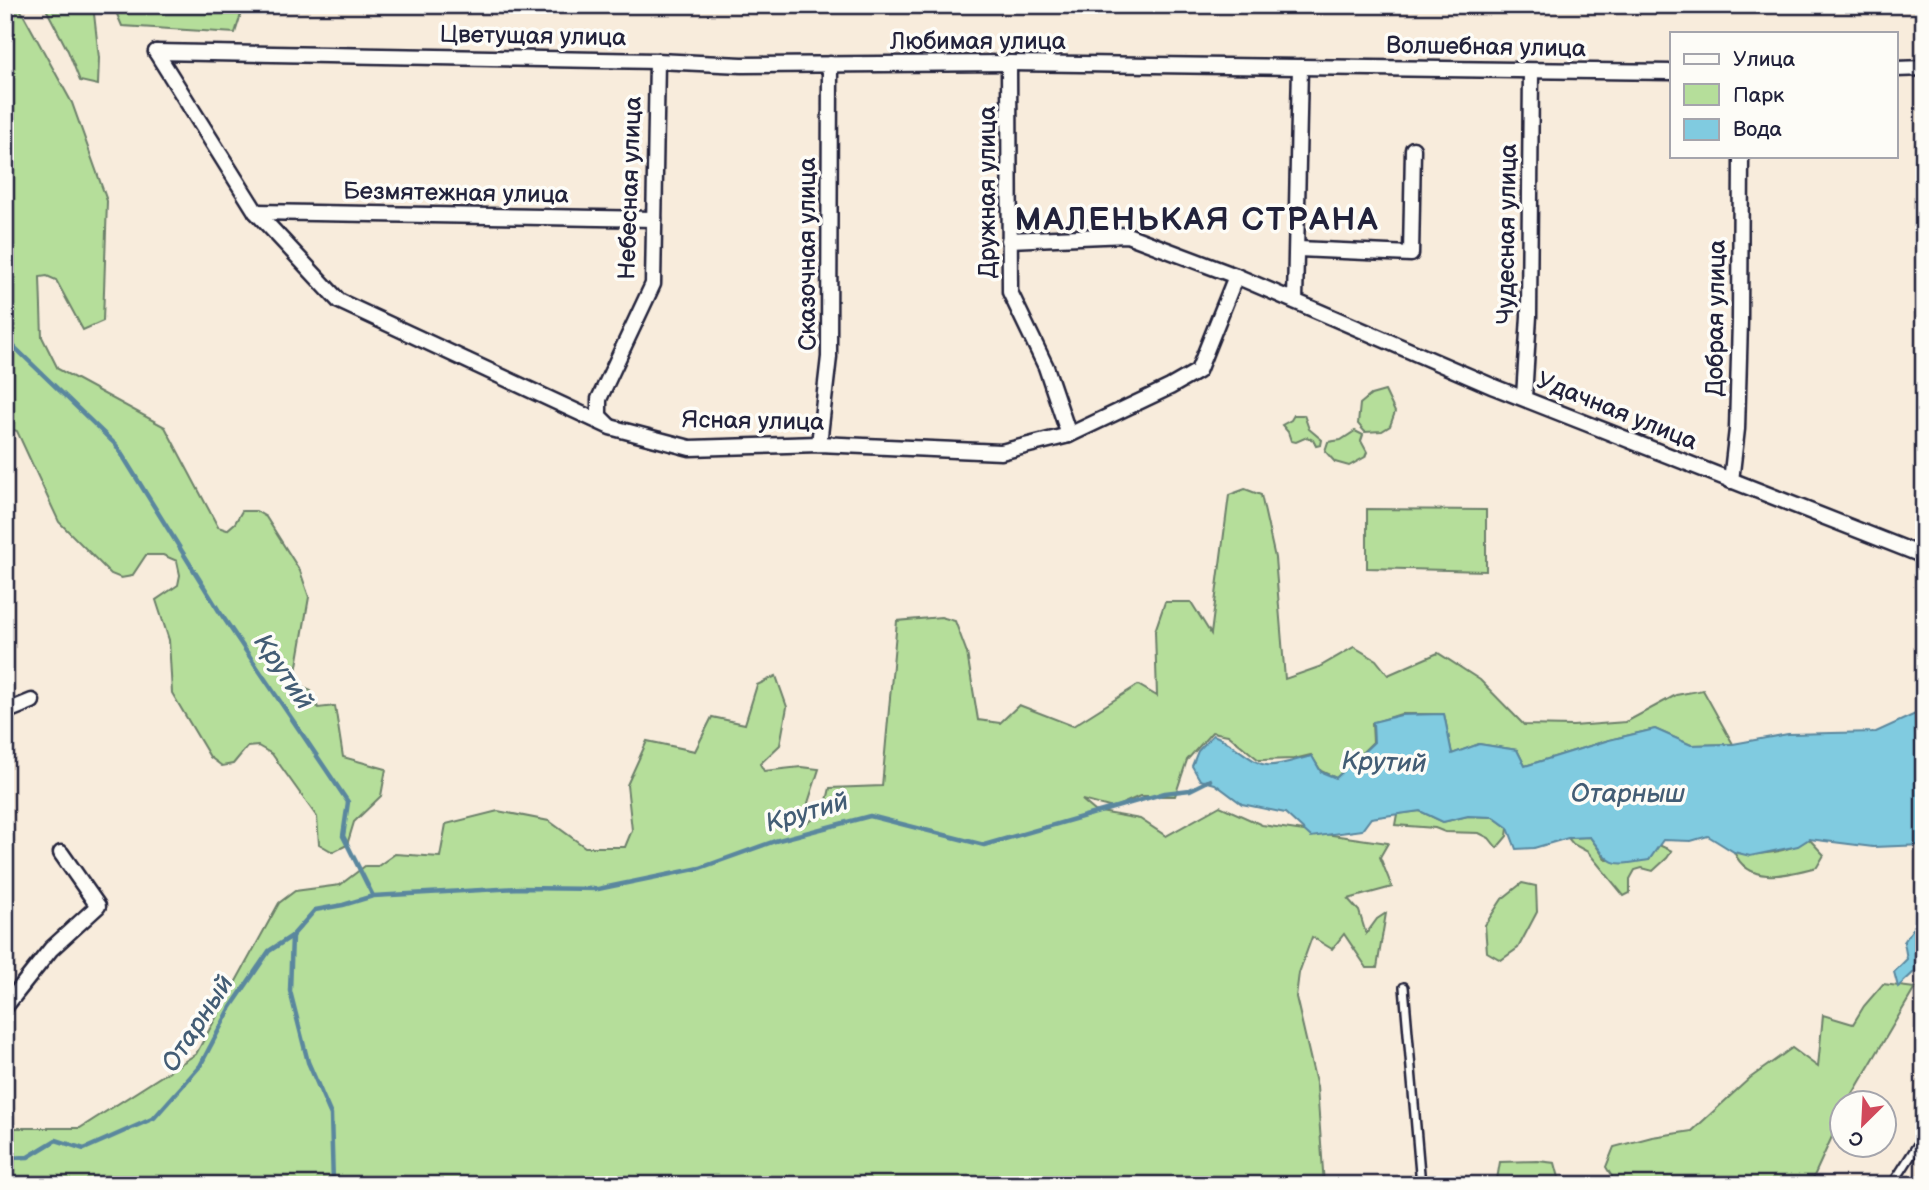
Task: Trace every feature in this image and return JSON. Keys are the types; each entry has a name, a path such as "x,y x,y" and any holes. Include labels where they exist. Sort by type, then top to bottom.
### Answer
{"street":[{"name":"Цветущая улица","path":"156,52 657,61"},
{"name":"Ясная улица","path":"156,52 256,212 339,301 610,427 690,448 819,444 1001,452 1069,435 1198,371 1236,276"},
{"name":"Любимая улица","path":"657,61 742,65 1009,63 1300,67"},
{"name":"Небесная улица","path":"610,427 600,416 599,399 653,284 657,61"},
{"name":"Дружная улица","path":"1009,63 1010,292 1046,367 1069,435"},
{"name":"Сказочная улица","path":"819,444 829,357 830,64"},
{"name":"Волшебная улица","path":"1300,67 1670,72"},
{"path":"1295,301 1300,67"},
{"path":"1898,69 1924,68"},
{"name":"Чудесная улица","path":"1524,397 1529,316 1531,71"},
{"path":"1298,249 1411,254 1413,149"},
{"name":"Добрая улица","path":"1731,481 1737,429 1741,321 1741,158"},
{"name":"Безмятежная улица","path":"256,212 654,219"},
{"name":"Удачная улица","path":"1009,240 1127,235 1236,276 1494,387 1924,556"},
{"path":"5,712 32,701"},
{"path":"5,1007 51,949 98,906 61,853"}],"lane":[{"path":"1404,988 1421,1185"},
{"path":"1892,1185 1924,1135"}],"green space":[{"path":"5,5 18,5 72,103 107,201 103,321 83,330 56,280 47,276 40,277 42,337 58,369 165,427 218,527 227,530 242,511 256,511 266,517 300,571 309,597 294,683 311,691 318,708 335,706 343,757 386,769 381,796 354,822 347,845 333,852 319,844 317,817 272,754 258,746 247,747 233,764 222,766 210,757 172,693 169,640 156,600 178,585 180,575 177,561 163,555 146,555 132,576 121,578 111,574 59,522 17,431 5,427"},
{"path":"44,5 93,5 99,58 98,85 80,81"},
{"path":"113,5 244,5 235,33 122,26"},
{"path":"1385,391 1395,412 1390,426 1382,431 1365,432 1358,424 1360,404 1371,395"},
{"path":"1294,415 1304,415 1309,429 1322,440 1321,445 1316,446 1313,440 1307,437 1296,442 1291,441 1282,425"},
{"path":"1355,431 1363,435 1361,441 1367,452 1365,457 1349,466 1335,462 1325,451 1328,442 1341,440"},
{"path":"1245,489 1261,495 1275,558 1285,679 1319,667 1354,647 1376,660 1388,675 1438,653 1480,680 1524,725 1573,726 1626,722 1676,695 1703,690 1733,744 1691,745 1655,729 1525,766 1517,750 1479,744 1452,754 1444,714 1401,714 1372,723 1373,742 1336,778 1321,771 1311,755 1294,759 1259,760 1228,735 1212,732 1187,760 1175,796 1140,796 1113,808 1082,800 1095,811 1140,819 1166,836 1220,806 1262,825 1388,843 1380,857 1392,887 1348,899 1359,911 1366,934 1377,919 1386,913 1377,968 1367,968 1344,934 1332,949 1312,937 1299,973 1296,997 1317,1087 1324,1185 5,1185 5,1128 80,1128 196,1054 279,903 295,891 340,885 365,866 378,866 395,854 440,857 446,824 498,811 549,821 585,847 625,847 632,830 627,785 647,741 695,751 712,717 745,724 757,685 776,676 787,707 780,745 760,764 764,771 801,767 819,769 808,803 808,822 824,813 830,788 882,786 897,621 941,617 955,621 967,653 978,720 1000,723 1019,705 1073,726 1138,685 1157,696 1155,631 1165,602 1191,602 1211,634 1229,495"},
{"path":"1367,509 1486,510 1486,571 1367,568"},
{"path":"1420,811 1443,822 1468,816 1493,817 1508,828 1507,836 1497,848 1489,838 1479,833 1445,832 1435,828 1395,825 1397,814"},
{"path":"1590,837 1606,860 1649,860 1659,845 1672,851 1653,871 1642,868 1635,870 1630,879 1630,893 1624,896 1588,852 1568,838"},
{"path":"1809,839 1824,855 1817,867 1794,873 1760,874 1741,863 1734,852 1773,852"},
{"path":"1522,883 1536,886 1537,912 1518,948 1501,960 1487,952 1485,925 1502,899"},
{"path":"1883,984 1915,988 1856,1088 1828,1088 1828,1146 1810,1185 1617,1185 1606,1167 1614,1147 1652,1137 1692,1131 1750,1078 1792,1048 1818,1067 1823,1015 1853,1024"},
{"path":"1500,1162 1555,1163 1561,1185 1496,1185"}],"water":[{"name":"Отарныш","path":"1924,710 1924,845 1873,847 1809,839 1798,846 1750,856 1734,852 1708,836 1691,841 1663,840 1649,860 1620,864 1604,855 1590,837 1568,838 1534,848 1516,849 1508,828 1493,817 1468,816 1443,822 1420,811 1371,818 1362,830 1311,837 1285,813 1242,804 1215,784 1200,780 1192,766 1198,751 1213,735 1267,765 1283,764 1312,756 1321,772 1336,778 1374,742 1373,722 1401,715 1444,714 1452,754 1479,744 1517,750 1525,766 1655,729 1691,745 1733,744 1788,734 1876,732"},
{"path":"1924,912 1924,958 1898,987 1894,972 1907,959 1904,942"}],"waterway":[{"name":"Крутий","path":"5,338 116,445 219,611 348,802 343,836 373,896 520,888 598,889 700,868 775,841 870,816 984,845 1165,793 1190,790 1210,780"},
{"name":"Отарный","path":"5,1158 28,1157 56,1140 84,1149 154,1118 200,1066 231,1007 269,951 292,936 315,910 373,896"},
{"path":"292,936 290,991 308,1062 331,1115 331,1185"}],"district":[{"name":"МАЛЕНЬКАЯ СТРАНА","path":"1197,220"}]}
